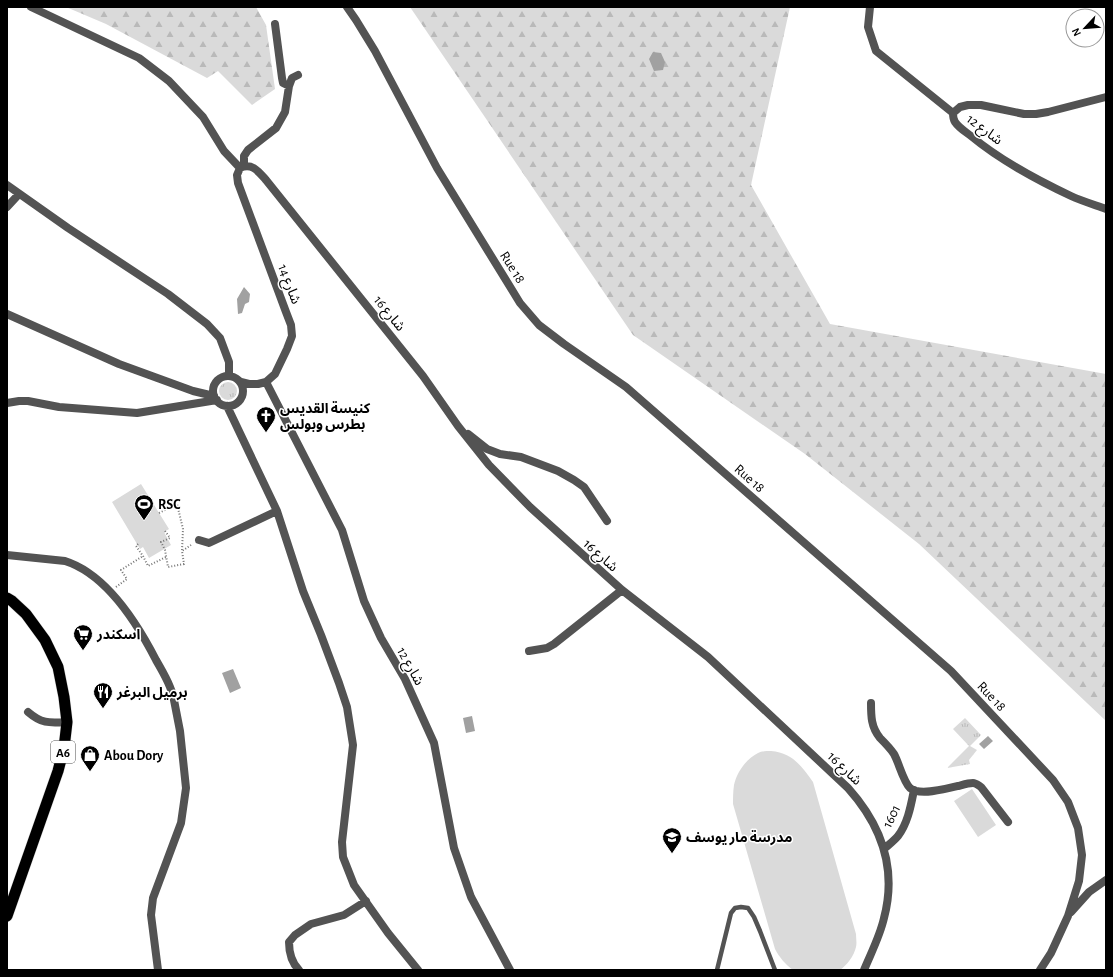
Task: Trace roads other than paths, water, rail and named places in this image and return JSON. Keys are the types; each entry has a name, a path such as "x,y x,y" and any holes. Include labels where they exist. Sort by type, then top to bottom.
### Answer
{"highway":[{"name":"A6","path":"7,598 26,614 45,640 58,667 67,722 64,748 58,771 7,916"}],"street":[{"path":"31,7 139,58 169,81 203,117 224,151 242,167"},
{"name":"Rue 18","path":"347,7 375,51 437,168 520,303 540,325 564,344 626,387 951,671 1053,780 1068,802 1078,828 1082,854 1079,882 1068,916 1051,953 1040,970"},
{"path":"870,7 868,27 876,51 953,114"},
{"path":"275,24 283,83 289,86 292,78 298,75"},
{"name":"شارع 14","path":"266,382 275,374 287,349 292,336 291,325 238,182 237,175 242,167 244,156 248,150 276,128 285,112 289,86"},
{"name":"شارع 12","path":"1106,97 1036,114 1024,114 981,105 960,107 953,114 953,119 959,127 976,141 1010,163 1073,197 1106,209"},
{"name":"شارع 16","path":"242,167 250,166 257,170 266,180 424,376 458,426 489,465 530,507 622,590 708,657 848,788 860,802 870,816 878,832 884,849 888,877 887,905 884,919 864,970"},
{"path":"7,185 168,294 207,324 220,338 229,362 229,376"},
{"path":"7,207 19,194"},
{"path":"7,314 119,364 192,391 216,398 227,406 277,512 303,591 321,635 347,707 353,745 342,842 343,857 354,885 388,933 418,970"},
{"path":"216,398 214,388 218,380 221,378 229,376 234,377 241,382 249,384 266,382"},
{"path":"227,406 240,400 243,392 241,382"},
{"name":"شارع 12","path":"266,382 342,530 364,601 381,638 405,679 434,743 454,848 471,897 510,970"},
{"path":"7,403 20,401 55,406 137,413 216,398"},
{"path":"458,426 488,449 500,454 521,457 558,471 574,480 584,487 607,521"},
{"path":"199,540 209,543 277,512"},
{"path":"7,555 52,559 70,563 95,577 113,595 144,635 173,695 180,731 186,788 181,823 153,898 151,914 158,970"},
{"path":"529,651 547,648 554,644 622,590"},
{"path":"871,703 871,718 875,731 894,754 907,784 914,790 924,792 972,783 977,784 981,787 1008,822"},
{"path":"28,712 44,722 67,722"},
{"name":"1601","path":"884,849 898,835 906,821 914,790"},
{"path":"1068,916 1089,892 1106,880"},
{"path":"299,970 292,962 289,950 289,942 295,935 311,924 344,915 366,901"}],"lane":[{"path":"717,970 731,913 735,908 740,907 748,908 753,914 775,970"}],"place":[{"name":"كنيسة القديس بطرس وبولس","path":"266,433"},
{"name":"RSC","path":"144,521"},
{"name":"اسكندر","path":"83,651"},
{"name":"برميل البرغر","path":"103,709"},
{"name":"Abou Dory","path":"90,772"},
{"name":"مدرسة مار يوسف","path":"672,854"}]}
